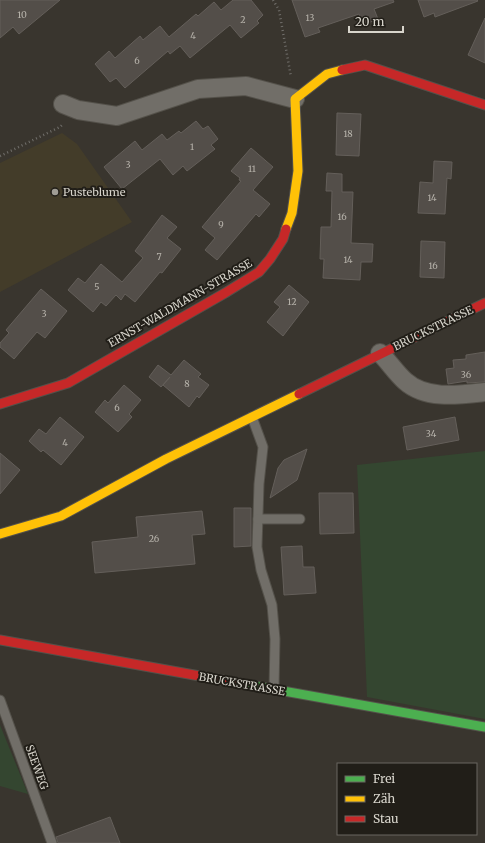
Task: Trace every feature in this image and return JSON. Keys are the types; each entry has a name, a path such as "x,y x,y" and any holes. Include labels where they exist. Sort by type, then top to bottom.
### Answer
{"street":[{"path":"71,107 117,116 198,89 246,86 295,99 327,74 365,64 485,105"},
{"name":"ERNST-WALDMANN-STRASSE","path":"0,404 68,383 225,294 259,272 270,259 283,239 292,213 298,171 295,99"},
{"name":"BRUCKSTRASSE","path":"0,534 60,516 166,459 485,302"},
{"name":"BRUCKSTRASSE","path":"380,353 406,382 427,393 454,395 485,392"},
{"name":"BRUCKSTRASSE","path":"0,640 485,727"}],"lane":[{"path":"252,417 263,447 257,547 261,570 272,604 275,639 274,690"},
{"path":"258,519 300,519"},
{"name":"SEEWEG","path":"0,700 52,843"}],"path":[{"path":"273,0 279,10 295,99"},
{"path":"0,156 60,127 71,107"}],"shaded area":[{"name":"Pusteblume","path":"62,133 77,144 132,222 0,292 0,163"}],"green space":[{"path":"485,451 485,719 367,697 357,465"},
{"path":"0,725 28,794 0,786"}],"building":[{"path":"0,0 60,0 19,34 13,27 0,38"},
{"path":"233,0 251,0 263,15 257,21 259,23 241,38 230,25 190,58 180,46 170,54 168,51 125,88 116,78 110,82 95,64 109,51 115,58 140,36 143,40 160,26 169,37 196,14 198,16 214,2 221,10"},
{"path":"292,0 393,0 394,2 374,9 378,19 363,25 359,14 318,28 320,32 305,37"},
{"path":"418,0 478,1 435,17 434,13 424,17"},
{"path":"485,18 485,63 468,55"},
{"path":"337,113 361,114 359,156 336,155"},
{"path":"196,121 203,129 208,126 218,139 211,145 215,149 187,171 183,166 173,175 160,159 122,189 104,167 135,141 142,150 162,134 167,140 179,131 181,133"},
{"path":"251,148 273,167 253,190 270,204 259,217 256,214 217,260 205,250 215,238 202,227 241,181 239,180 240,178 231,171"},
{"path":"434,161 452,162 451,179 447,178 445,214 418,213 420,182 433,183"},
{"path":"327,173 342,174 342,192 353,192 351,243 373,244 372,262 361,262 360,280 323,278 324,259 320,259 321,227 331,227 332,191 326,191"},
{"path":"162,215 177,227 167,238 181,249 162,273 160,272 135,302 125,294 121,300 116,295 106,306 101,302 93,312 68,290 78,278 85,283 101,264 122,282 143,258 135,251"},
{"path":"421,241 445,242 444,278 420,277"},
{"path":"289,285 309,302 283,336 267,322 280,307 274,302"},
{"path":"41,289 67,311 45,338 37,332 14,359 0,347 0,343 9,333 6,330"},
{"path":"485,352 485,382 467,383 467,381 448,384 446,369 454,368 453,360 466,359 466,355"},
{"path":"184,360 201,374 198,377 209,385 199,398 197,396 189,407 163,385 170,377 161,387 149,377 158,365 171,375"},
{"path":"124,385 141,400 129,414 132,417 118,432 95,412 105,400 108,403"},
{"path":"60,417 84,437 61,465 43,450 41,452 29,441 39,429 46,434"},
{"path":"455,417 459,440 407,450 403,427"},
{"path":"307,449 297,480 270,498 278,468 284,460"},
{"path":"0,453 20,470 0,494"},
{"path":"319,493 353,493 354,533 320,534"},
{"path":"234,508 251,508 251,546 234,547"},
{"path":"202,511 205,534 192,535 195,564 95,573 92,542 138,537 136,517"},
{"path":"302,546 303,567 314,567 316,593 284,595 281,547"},
{"path":"110,817 120,843 58,843 56,837"}],"traffic: fast":[{"path":"244,684 485,727"}],"traffic: slow":[{"path":"286,229 292,213 298,171 295,99 327,74 342,70"},
{"path":"0,534 61,516 166,459 299,394"}],"traffic: jam":[{"path":"342,70 365,65 485,105"},
{"path":"0,404 68,383 225,293 259,272 270,259 283,239 286,229"},
{"path":"299,394 485,303"},
{"path":"0,640 244,684"}],"place":[{"name":"Pusteblume","path":"55,192"}]}
